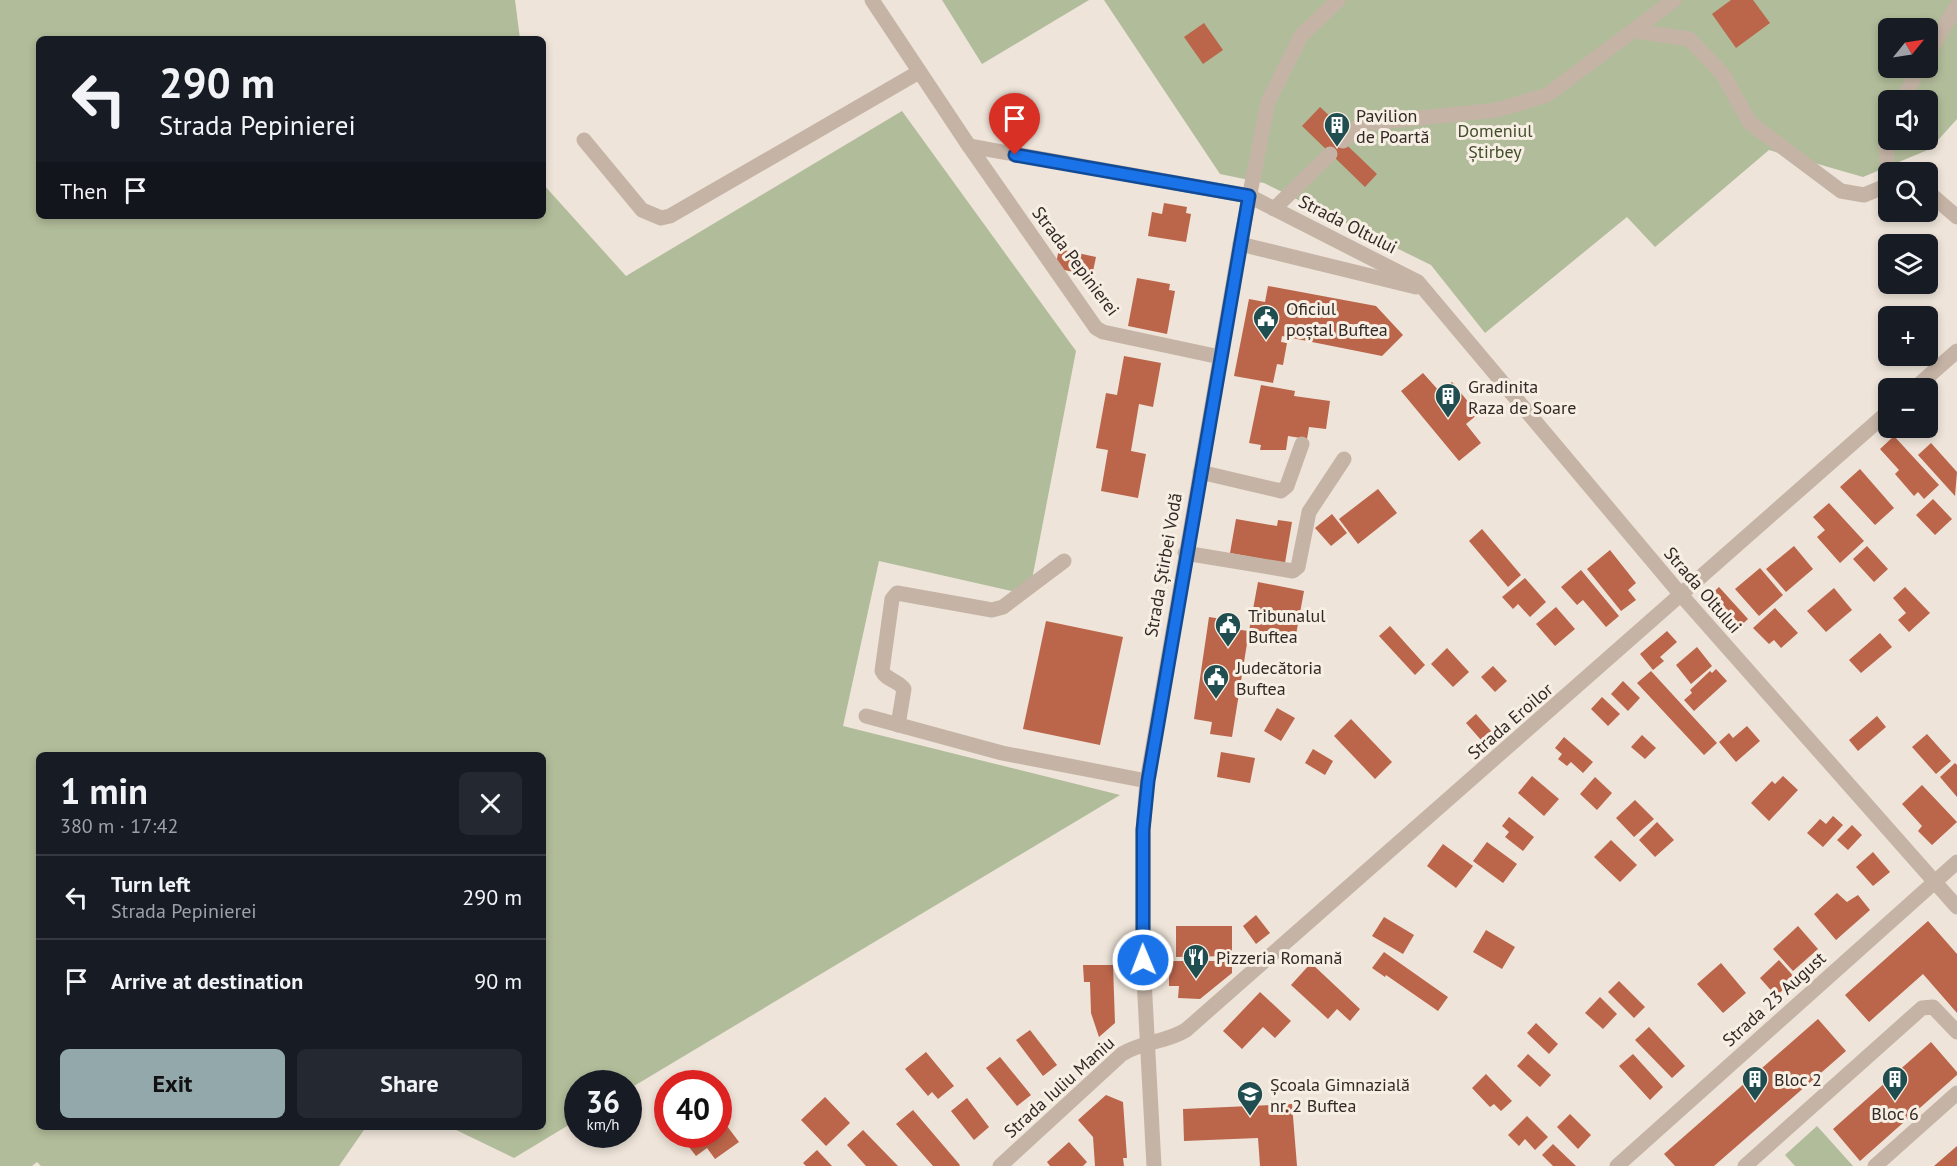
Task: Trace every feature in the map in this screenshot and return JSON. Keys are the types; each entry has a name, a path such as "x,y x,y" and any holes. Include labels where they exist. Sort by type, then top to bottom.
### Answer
{"street":[{"name":"Strada Pepinierei","path":"872,0 969,146 1096,328 1103,332 1220,357"},
{"name":"Strada Știrbei Vodă","path":"1154,1166 1146,1042 1142,887 1143,830 1148,781 1185,553 1240,244 1268,102 1301,36 1338,0"},
{"path":"1343,141 1361,124 1497,110 1547,95 1636,31 1674,0"},
{"path":"1938,37 1957,6"},
{"path":"1636,31 1689,39 1722,73 1749,123 1841,191 1864,195 1878,189"},
{"path":"584,140 642,210 661,218 670,216 919,72"},
{"path":"969,146 1249,196"},
{"path":"1274,209 1330,154"},
{"name":"Strada Oltului","path":"1249,196 1411,278 1427,291 1682,596 1957,907"},
{"path":"1938,201 1957,217"},
{"name":"Strada Oltului","path":"1240,244 1427,291"},
{"path":"1926,378 1957,351"},
{"name":"Strada Eroilor","path":"1146,1042 1161,1041 1186,1030 1682,596 1878,421"},
{"path":"1200,472 1281,491 1287,486 1302,444"},
{"path":"1185,553 1293,571 1298,567 1309,512 1344,459"},
{"path":"898,725 904,689 900,683 885,676 882,670 892,599 897,593 992,610 1003,607 1064,561"},
{"path":"866,716 1002,753 1148,781"},
{"name":"Strada 23 August","path":"1617,1166 1957,862"},
{"path":"1744,1166 1922,1008 1933,1007 1957,1032"},
{"name":"Strada Iuliu Maniu","path":"1000,1166 1122,1054 1146,1042"},
{"path":"1875,1166 1957,1093"}],"green space":[{"path":"0,0 515,0 520,36 36,36 36,219 546,219 546,187 626,276 902,111 1076,351 1029,595 879,561 843,726 1120,795 661,1070 654,1070 654,1074 642,1081 642,1070 564,1070 564,1128 514,1158 456,1130 546,1130 546,752 36,752 36,1130 364,1130 339,1166 41,1166 37,1162 32,1166 0,1166"},
{"path":"942,0 1089,0 982,64"},
{"name":"Domeniul Știrbey","path":"1104,0 1957,0 1957,119 1938,140 1938,90 1878,90 1878,150 1928,150 1899,162 1878,162 1878,171 1863,177 1769,150 1655,247 1627,217 1485,333 1431,265 1264,183 1220,174"},
{"path":"1817,1126 1853,1166 1795,1166 1785,1155"}],"building":[{"path":"1731,0 1753,0 1770,23 1736,48 1712,14"},
{"path":"1204,23 1223,50 1203,64 1184,37"},
{"name":"Pavilion de Poartă","path":"1320,107 1335,121 1329,128 1377,174 1365,187 1302,126"},
{"path":"1164,203 1187,207 1186,213 1191,214 1186,242 1148,236 1152,212 1162,214"},
{"path":"1059,249 1096,257 1092,276 1055,268"},
{"path":"1137,278 1170,284 1169,290 1175,291 1167,334 1128,326"},
{"path":"1268,286 1376,306 1403,335 1382,356 1282,336 1281,342 1287,343 1283,365 1277,364 1273,383 1234,376 1249,299 1265,302"},
{"path":"1124,356 1161,363 1153,407 1139,404 1131,451 1146,454 1138,498 1101,491 1108,450 1096,448 1106,393 1117,395"},
{"name":"Gradinita Raza de Soare","path":"1423,373 1440,392 1452,382 1478,414 1466,424 1481,443 1459,461 1401,391"},
{"path":"1261,385 1295,391 1294,396 1330,401 1326,429 1309,427 1307,439 1288,436 1286,450 1260,450 1261,445 1249,443"},
{"path":"1892,438 1896,438 1939,485 1924,499 1918,492 1914,496 1895,474 1899,470 1880,449"},
{"path":"1931,443 1957,472 1955,496 1918,455"},
{"path":"1860,469 1894,508 1875,525 1840,487"},
{"path":"1378,489 1397,513 1358,544 1339,519"},
{"path":"1933,499 1952,519 1935,535 1916,515"},
{"path":"1829,503 1864,541 1840,563 1817,537 1825,530 1813,517"},
{"path":"1332,514 1347,533 1331,546 1315,528"},
{"path":"1236,519 1277,526 1278,520 1292,522 1285,563 1230,553"},
{"path":"1482,529 1521,575 1508,587 1469,541"},
{"path":"1794,546 1813,569 1786,592 1766,569"},
{"path":"1867,546 1888,569 1874,582 1853,559"},
{"path":"1610,550 1636,583 1628,590 1636,600 1621,611 1587,569"},
{"path":"1760,568 1783,595 1759,616 1735,589"},
{"path":"1581,570 1619,616 1606,627 1583,600 1577,605 1561,587"},
{"path":"1525,578 1546,602 1530,617 1518,604 1513,609 1502,597"},
{"path":"1258,582 1304,591 1295,640 1249,631"},
{"path":"1719,587 1748,619 1734,632 1705,600"},
{"path":"1905,587 1930,613 1909,632 1898,620 1906,613 1893,598"},
{"path":"1834,588 1852,610 1826,632 1807,611"},
{"path":"1556,607 1575,629 1555,646 1536,624"},
{"path":"1775,608 1798,633 1781,648 1774,640 1769,644 1753,628"},
{"path":"1209,617 1235,621 1233,629 1249,631 1232,737 1210,734 1212,722 1194,719"},
{"path":"1046,621 1123,637 1100,745 1023,729"},
{"path":"1390,626 1425,665 1415,675 1379,636"},
{"path":"1667,631 1677,642 1660,657 1664,661 1653,670 1640,654"},
{"path":"1880,633 1892,647 1861,673 1849,660"},
{"path":"1697,647 1712,666 1691,684 1676,665"},
{"path":"1447,648 1469,672 1453,687 1431,664"},
{"path":"1493,666 1507,681 1495,692 1481,677"},
{"path":"1716,669 1727,681 1694,711 1684,700 1692,693 1690,690 1710,671 1712,673"},
{"path":"1651,671 1717,743 1704,755 1637,683"},
{"path":"1623,681 1640,698 1628,711 1611,694"},
{"path":"1602,697 1620,714 1608,726 1591,709"},
{"path":"1277,708 1295,718 1281,741 1264,731"},
{"path":"1476,714 1491,731 1481,740 1466,723"},
{"path":"1877,716 1886,727 1858,751 1849,740"},
{"path":"1351,719 1392,762 1375,779 1334,736"},
{"path":"1747,726 1760,741 1736,762 1719,742 1729,733 1733,738"},
{"path":"1927,734 1951,761 1936,774 1912,747"},
{"path":"1642,735 1656,748 1645,759 1631,747"},
{"path":"1564,737 1593,762 1583,773 1571,762 1567,766 1558,759 1562,754 1555,748"},
{"path":"1313,749 1333,761 1325,775 1305,763"},
{"path":"1221,752 1255,758 1250,783 1217,777"},
{"path":"1955,763 1957,765 1957,797 1940,777"},
{"path":"1532,776 1559,799 1544,816 1518,793"},
{"path":"1783,776 1798,790 1769,821 1751,803 1772,781 1775,784"},
{"path":"1595,777 1612,793 1597,810 1580,794"},
{"path":"1922,785 1957,822 1932,845 1918,831 1922,826 1902,804"},
{"path":"1635,800 1654,819 1634,837 1616,818"},
{"path":"1833,816 1843,825 1823,847 1807,833 1820,819 1826,824"},
{"path":"1509,817 1534,837 1523,851 1505,837 1509,832 1502,826"},
{"path":"1657,822 1674,840 1655,857 1639,840"},
{"path":"1852,825 1862,835 1848,850 1837,840"},
{"path":"1611,840 1637,865 1620,882 1594,857"},
{"path":"1487,842 1517,864 1503,883 1473,861"},
{"path":"1443,844 1473,866 1456,888 1427,866"},
{"path":"1873,852 1890,872 1873,886 1856,867"},
{"path":"1837,893 1847,902 1858,895 1870,910 1836,940 1814,914"},
{"path":"1256,915 1270,933 1256,944 1243,926"},
{"path":"1384,917 1414,935 1403,954 1372,936"},
{"path":"1928,921 1957,954 1957,1013 1923,974 1869,1022 1845,995"},
{"path":"1176,926 1232,926 1232,956 1176,957"},
{"path":"1798,926 1818,949 1793,971 1773,949"},
{"path":"1486,930 1515,947 1502,969 1473,952"},
{"path":"1384,952 1448,997 1438,1011 1372,968"},
{"path":"1779,960 1796,979 1776,996 1760,978"},
{"name":"Pizzeria Romană","path":"1169,961 1232,961 1232,973 1200,999 1178,998 1179,986 1169,986"},
{"path":"1311,963 1360,1009 1350,1021 1337,1009 1328,1019 1291,985"},
{"path":"1721,963 1746,993 1723,1013 1697,984"},
{"path":"1083,965 1113,965 1115,1023 1099,1037 1091,1013 1090,982 1084,982"},
{"path":"1619,981 1645,1007 1634,1018 1608,992"},
{"path":"1260,992 1291,1021 1275,1038 1263,1027 1242,1049 1223,1031"},
{"path":"1600,997 1617,1014 1603,1029 1585,1013"},
{"name":"Bloc 2","path":"1818,1019 1846,1051 1714,1166 1675,1166 1664,1154"},
{"path":"1536,1023 1558,1044 1549,1054 1527,1033"},
{"path":"1649,1027 1685,1066 1672,1078 1635,1040"},
{"path":"1030,1030 1057,1065 1043,1076 1016,1040"},
{"name":"Bloc 6","path":"1931,1042 1957,1072 1957,1075 1860,1161 1833,1129"},
{"path":"926,1052 954,1086 938,1099 932,1092 928,1096 905,1069"},
{"path":"1528,1054 1551,1075 1540,1087 1517,1066"},
{"path":"1633,1054 1663,1087 1650,1100 1619,1066"},
{"path":"1000,1057 1031,1095 1017,1106 986,1068"},
{"path":"1486,1074 1512,1101 1501,1111 1494,1104 1490,1107 1472,1088"},
{"path":"1106,1095 1123,1102 1127,1158 1123,1158 1124,1166 1095,1166 1093,1137 1078,1120"},
{"path":"825,1097 850,1123 826,1146 801,1120"},
{"path":"967,1098 989,1127 974,1140 951,1111"},
{"path":"1292,1104 1297,1166 1260,1166 1258,1138 1184,1141 1183,1109"},
{"path":"913,1110 959,1166 933,1166 896,1124"},
{"path":"1570,1114 1591,1135 1578,1149 1557,1127"},
{"path":"1527,1116 1548,1137 1535,1150 1525,1139 1519,1146 1508,1135"},
{"path":"863,1130 898,1166 866,1166 847,1145"},
{"path":"732,1133 739,1142 732,1147"},
{"path":"1069,1142 1087,1162 1083,1166 1050,1166 1047,1162"},
{"path":"1553,1144 1576,1166 1553,1166 1542,1155"},
{"path":"1957,1146 1957,1166 1934,1166"},
{"path":"690,1148 707,1148 696,1156"},
{"path":"707,1148 731,1148 715,1159"},
{"path":"817,1150 832,1166 806,1166 803,1163"}],"place":[{"name":"Pavilion de Poartă","path":"1337,148"},
{"name":"Oficiul poștal Buftea","path":"1266,341"},
{"name":"Gradinita Raza de Soare","path":"1448,419"},
{"name":"Tribunalul Buftea","path":"1228,648"},
{"name":"Judecătoria Buftea","path":"1216,700"},
{"name":"Pizzeria Romană","path":"1196,980"},
{"name":"Bloc 2","path":"1755,1102"},
{"name":"Bloc 6","path":"1895,1102"},
{"name":"Școala Gimnazială nr. 2 Buftea","path":"1250,1117"}],"route":[{"path":"1015,155 1249,196 1159,701 1143,830 1143,960"}]}
